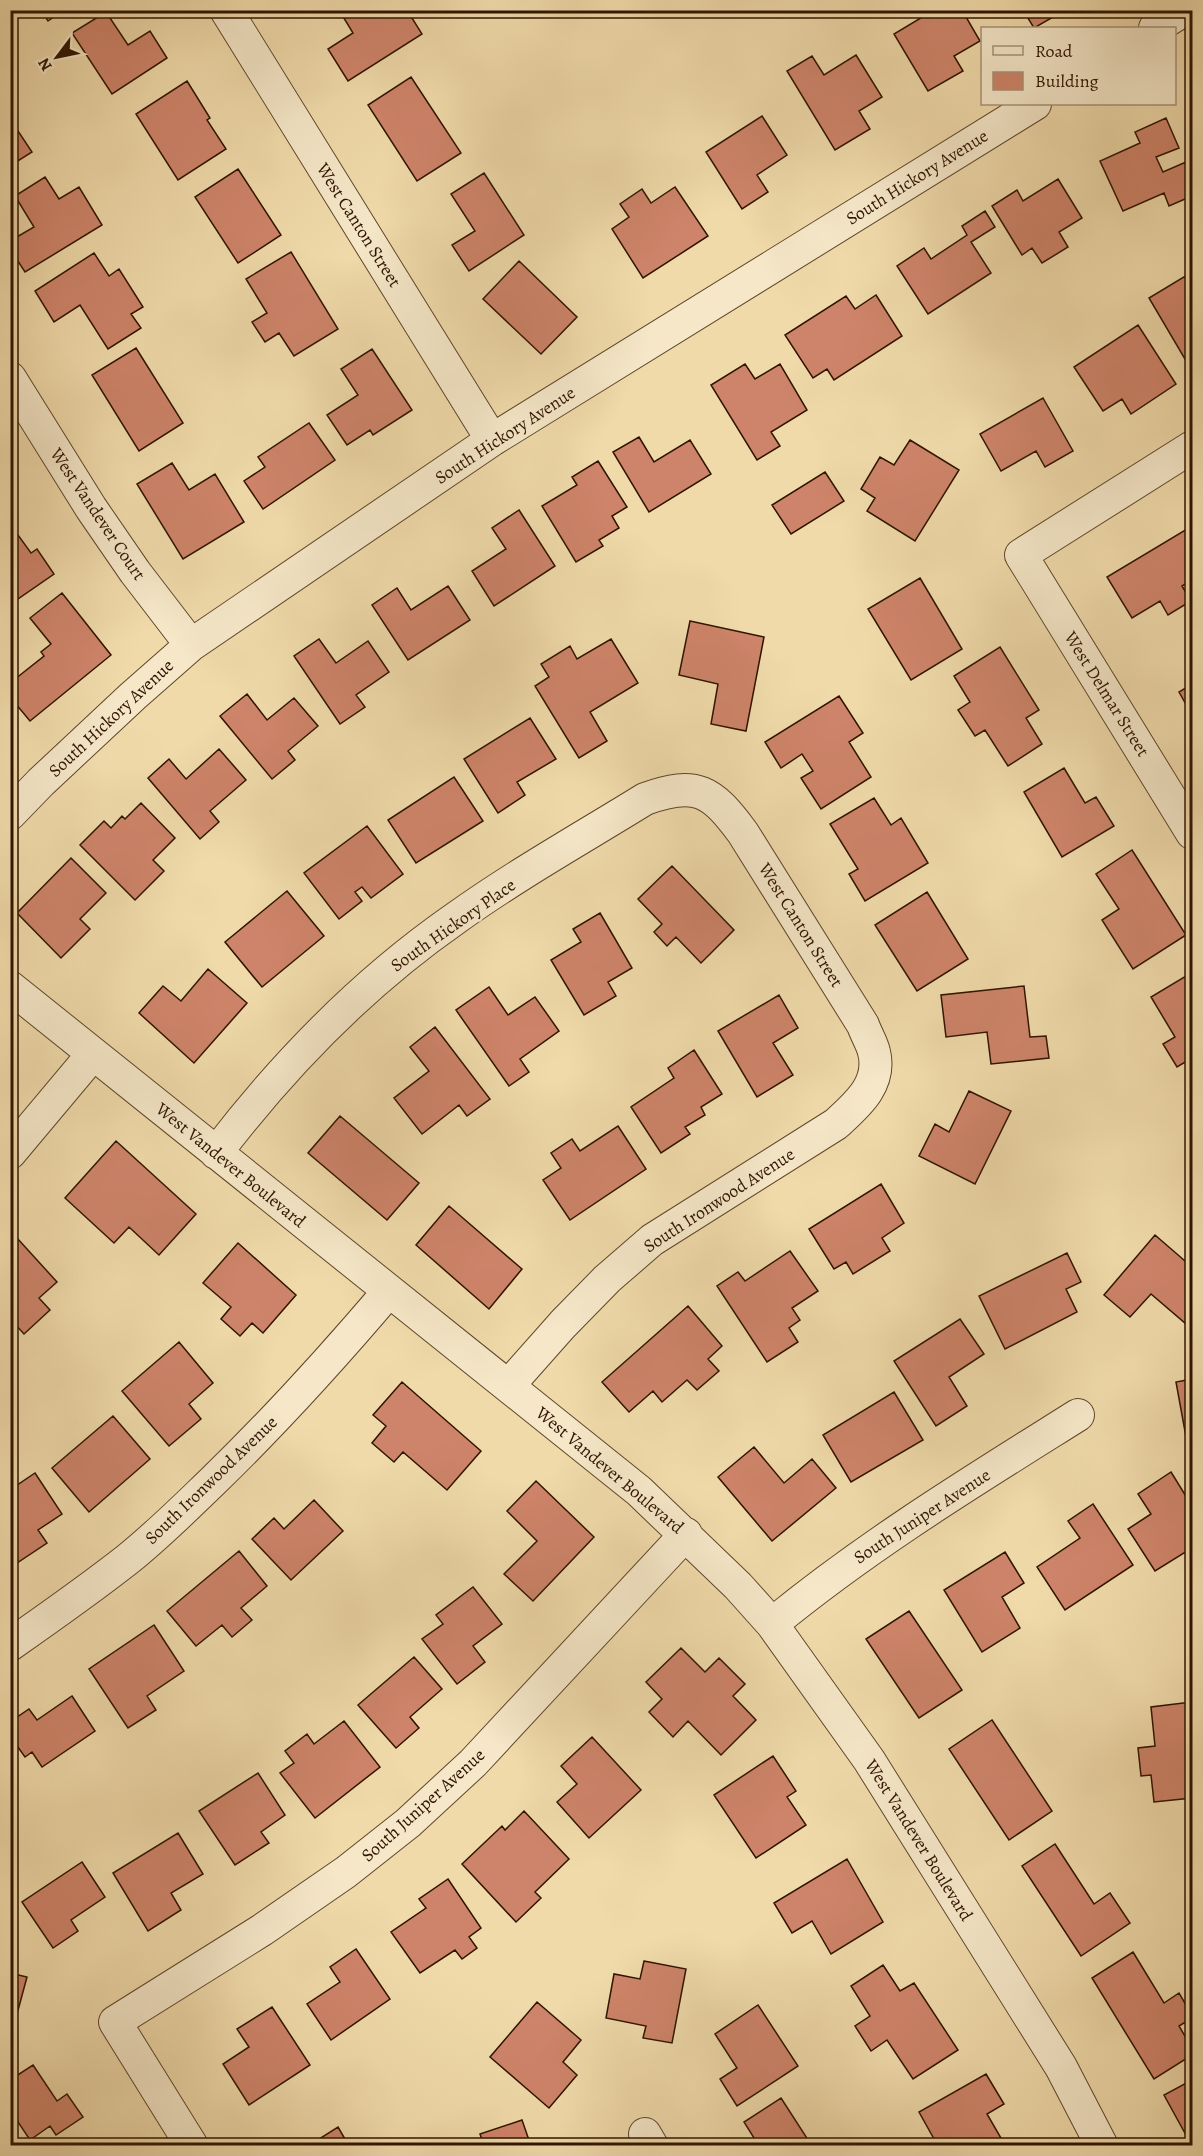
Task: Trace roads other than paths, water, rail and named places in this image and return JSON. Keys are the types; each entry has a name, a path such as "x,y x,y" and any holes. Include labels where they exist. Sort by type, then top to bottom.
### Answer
{"street":[{"name":"West Canton Street","path":"226,10 492,440"},
{"path":"1157,27 1184,10"},
{"name":"South Hickory Avenue","path":"10,814 50,774 191,645 492,440 1033,105"},
{"name":"West Vandever Court","path":"10,378 91,508 135,572 191,645"},
{"name":"West Delmar Street","path":"1192,447 1021,555 1192,833"},
{"name":"South Hickory Place","path":"216,1153 243,1117 291,1063 395,964 456,917 645,799 667,791 687,790 708,795"},
{"name":"West Canton Street","path":"708,795 724,807 743,833 863,1025 874,1051 876,1067"},
{"name":"West Vandever Boulevard","path":"10,987 639,1491 738,1586 772,1624 881,1779 1061,2067 1102,2145"},
{"path":"10,1153 93,1054"},
{"name":"South Ironwood Avenue","path":"508,1386 607,1279 652,1240 836,1124 870,1089 876,1067"},
{"name":"South Ironwood Avenue","path":"10,1645 130,1557 193,1500 319,1373 389,1291"},
{"name":"South Juniper Avenue","path":"772,1624 890,1534 1078,1415"},
{"name":"South Juniper Avenue","path":"192,2145 115,2022 262,1930 346,1872 408,1822 473,1763 686,1534"}]}
